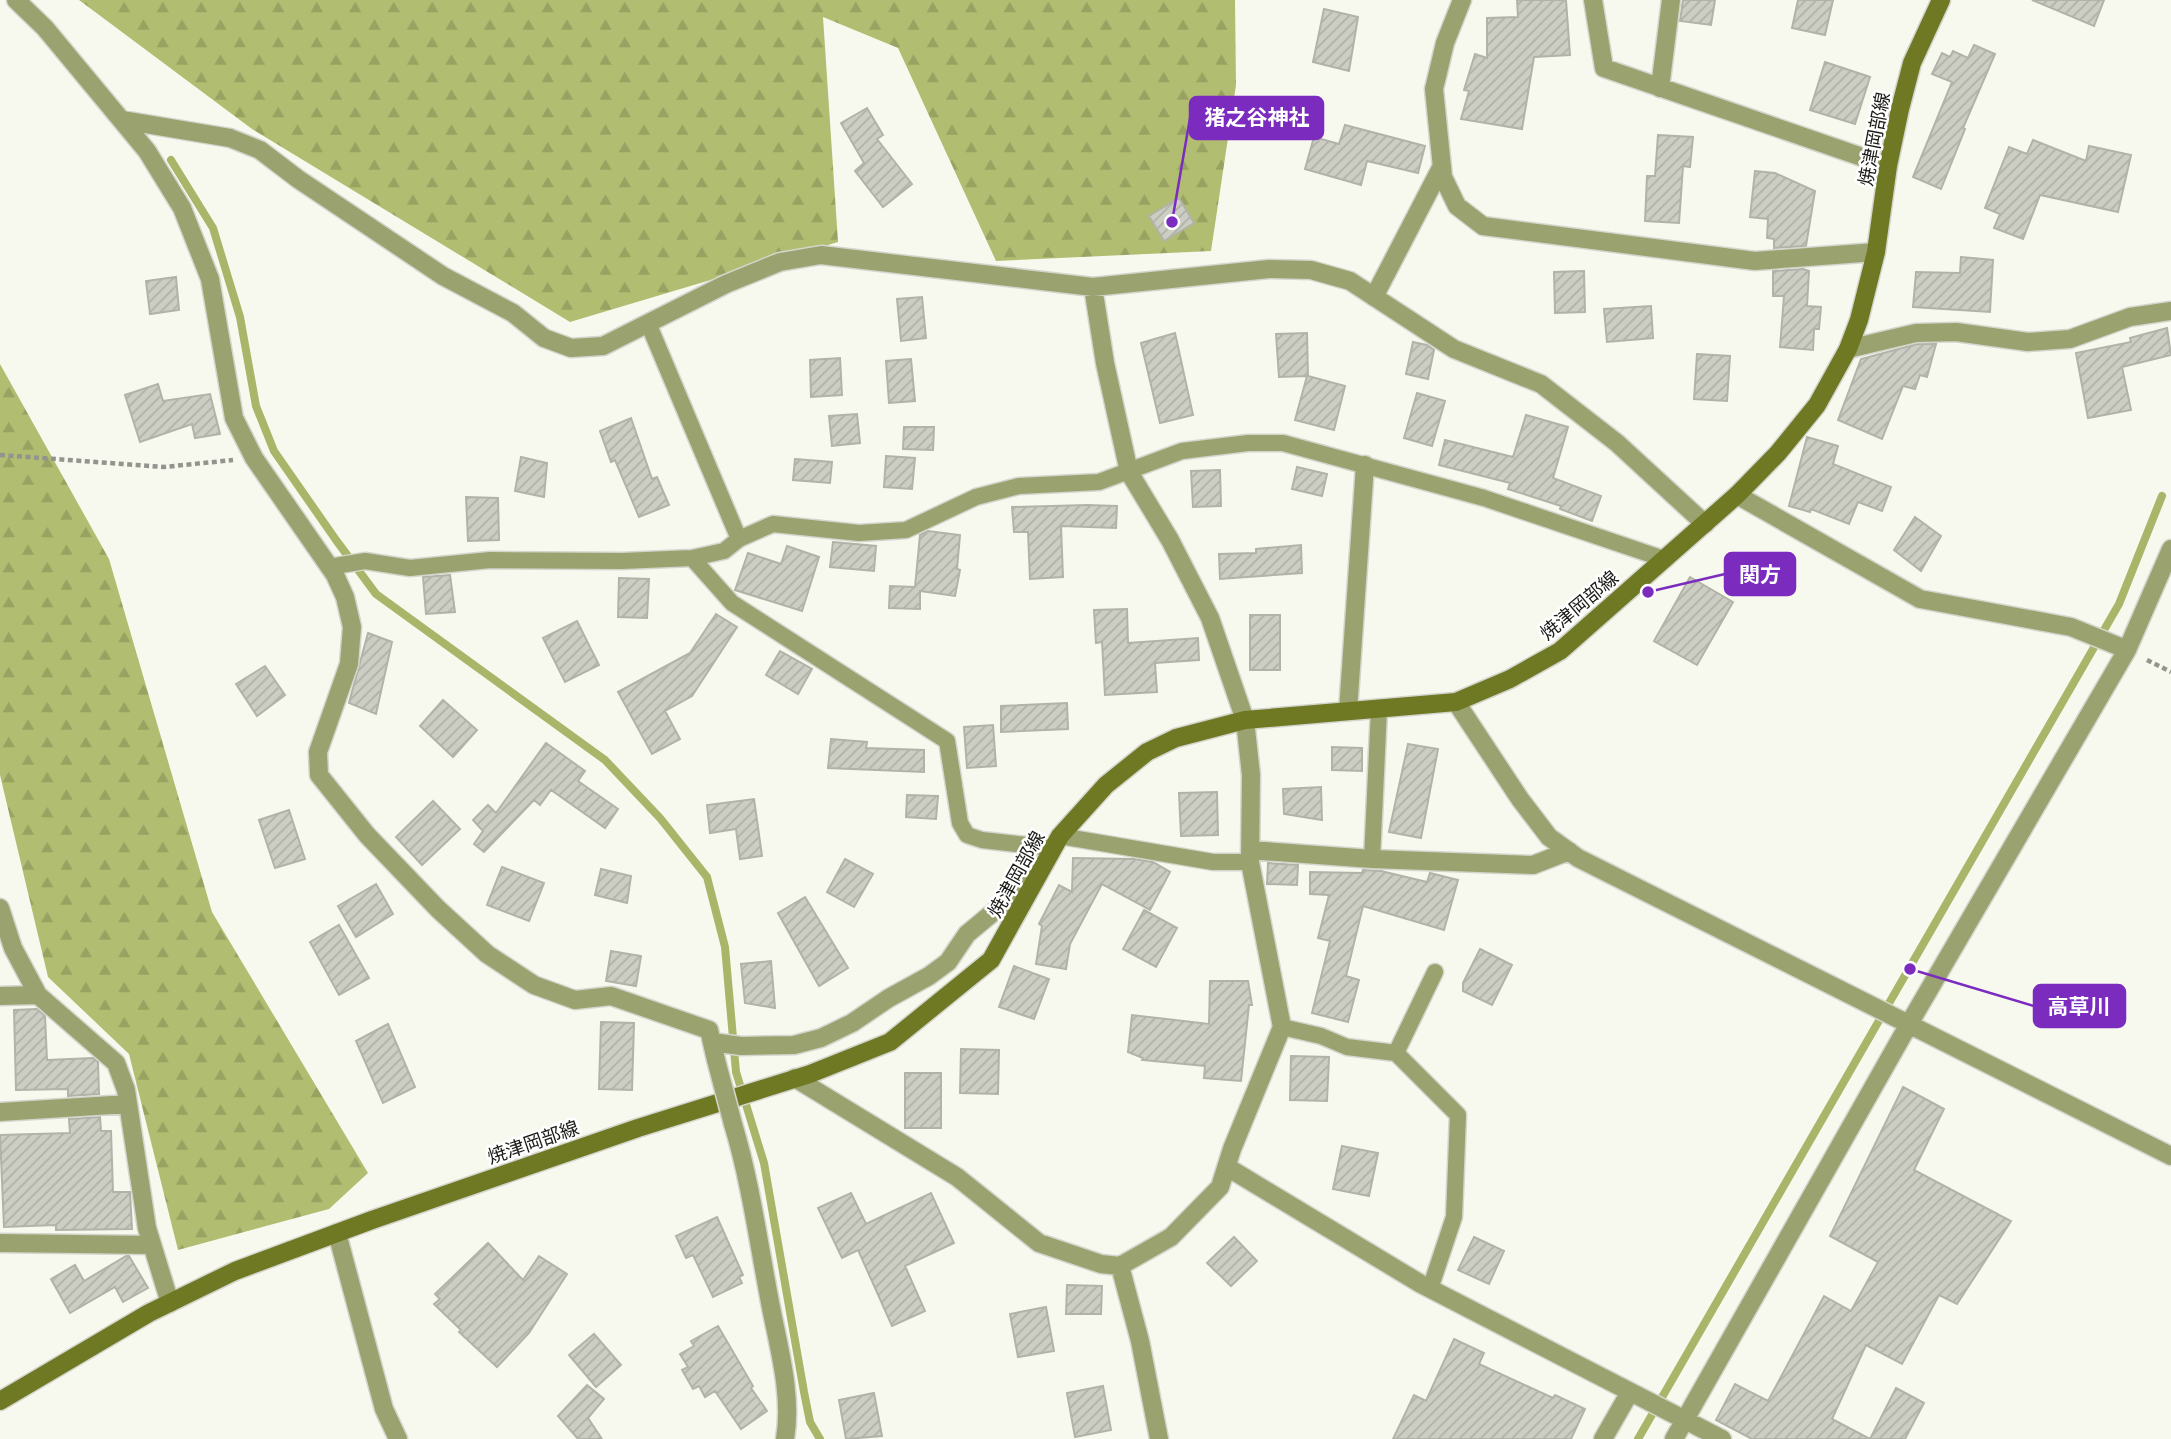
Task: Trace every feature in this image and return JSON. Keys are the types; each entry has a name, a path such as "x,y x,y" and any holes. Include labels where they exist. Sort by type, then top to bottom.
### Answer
{"main road":[{"name":"焼津岡部線","path":"0,1401 170,1303 235,1271 638,1128 795,1078 890,1042 991,960 1056,842 1106,785 1147,752 1176,738 1244,720 1457,702 1510,679 1560,651 1737,495 1778,453 1817,405 1848,349 1859,320 1876,251 1888,166 1900,109 1912,63 1941,0"}],"street":[{"path":"16,0 45,28 147,151 182,208 197,242 213,293 234,418 254,458 329,567 345,597 352,626 349,664 318,752 319,775 367,835 438,909 487,954 510,970 534,985 575,1000 611,996 709,1030 748,1184 782,1365 786,1431 797,1439"},
{"path":"1462,0 1445,43 1434,89 1443,177 1457,206 1483,226 1755,261 1876,251"},
{"path":"1593,0 1604,68 1888,166"},
{"path":"1660,88 1671,0"},
{"path":"122,120 230,138 260,150 298,179 443,276 513,313 544,338 571,348 603,346 726,284 780,261 821,255 1093,287 1269,269 1311,270 1350,281 1454,349 1541,384 1617,443 1705,524"},
{"path":"1374,297 1442,166"},
{"path":"795,1078 957,1177 1039,1243 1101,1264 1120,1266 1171,1237 1220,1187 1232,1149 1282,1027 1250,856 1251,775 1244,720 1210,618 1170,540 1129,472 1105,363 1093,287"},
{"path":"1848,349 1916,333 1955,332 2028,342 2070,339 2130,317 2171,311"},
{"path":"1348,711 1365,465"},
{"path":"1737,495 1920,599 2071,627 2118,646"},
{"path":"1674,1439 1679,1417 1906,1023 2127,650 2171,549"},
{"path":"1457,702 1520,799 1549,837 1578,858 2171,1156"},
{"path":"1250,856 1533,866 1569,851"},
{"path":"712,1042 794,1045 821,1038 852,1023 929,976 948,961 967,934 1040,873"},
{"path":"0,908 13,948 38,995 116,1063 128,1104 147,1228 170,1303"},
{"path":"0,996 38,995"},
{"path":"0,1111 128,1104"},
{"path":"1227,1167 1430,1289 1722,1439"},
{"path":"337,1233 384,1409 398,1439"},
{"path":"0,1243 152,1245"},
{"path":"1120,1266 1140,1340 1158,1439"},
{"path":"1603,1439 1635,1394"}],"lane":[{"path":"648,323 739,539"},
{"path":"329,567 365,561 410,568 491,560 622,561 692,558 724,551 739,539 773,524 859,533 906,530 976,497 1019,486 1099,482 1182,451 1248,443 1283,443 1484,498 1664,559"},
{"path":"692,558 732,603 947,741 960,823 967,835 982,840 1056,842 1213,862 1250,856"},
{"path":"1372,859 1379,709"},
{"path":"1396,1053 1435,972"},
{"path":"1282,1027 1321,1036 1347,1047 1396,1053 1458,1115 1454,1217 1430,1289"}],"path":[{"path":"0,455 164,467 254,458"}],"green space":[{"path":"79,0 1235,0 1236,85 1211,251 996,261 898,48 823,17 838,242 570,322 252,129"},
{"path":"0,364 109,559 212,912 368,1173 329,1209 178,1250 129,1054 48,977 0,775"}],"building":[{"path":"1517,0 1566,0 1570,55 1534,57 1522,129 1461,119 1469,91 1464,90 1475,54 1487,58 1487,18 1518,17"},
{"path":"1683,0 1715,0 1711,25 1680,21"},
{"path":"1798,0 1833,0 1825,35 1792,28"},
{"path":"2032,0 2104,0 2094,26"},
{"path":"1324,9 1358,17 1349,71 1313,62"},
{"path":"1974,45 1995,54 1963,128 1965,129 1941,189 1913,177 1952,82 1932,74 1942,53 1950,57 1953,51 1968,58"},
{"path":"1825,62 1870,77 1855,124 1810,110"},
{"path":"867,108 883,135 877,139 912,184 883,207 855,171 864,163 841,123"},
{"path":"1345,125 1425,146 1418,173 1367,161 1361,185 1305,169 1314,137 1339,144"},
{"path":"1658,135 1693,137 1690,167 1683,166 1679,223 1645,221 1647,176 1655,176"},
{"path":"2033,140 2086,161 2089,146 2131,155 2118,212 2040,195 2023,239 1994,228 2000,214 1985,208 2009,147 2027,154"},
{"path":"1755,171 1775,173 1815,191 1806,246 1774,248 1774,239 1767,238 1768,219 1750,217"},
{"path":"1179,198 1194,223 1164,241 1149,216"},
{"path":"1961,257 1993,260 1990,312 1913,307 1916,272 1960,273"},
{"path":"1584,271 1585,312 1555,313 1554,272"},
{"path":"1773,271 1809,271 1807,306 1821,307 1819,329 1814,329 1813,350 1780,347 1784,296 1773,296"},
{"path":"176,277 179,310 150,314 146,281"},
{"path":"922,297 926,338 901,341 897,299"},
{"path":"1651,306 1653,338 1607,342 1604,309"},
{"path":"2167,328 2171,355 2122,367 2131,410 2088,418 2076,353 2131,342 2130,338"},
{"path":"1175,333 1193,415 1160,423 1141,343"},
{"path":"1307,333 1308,376 1345,386 1334,430 1295,420 1307,376 1279,377 1276,334"},
{"path":"1413,342 1427,345 1434,350 1428,379 1406,374"},
{"path":"1917,344 1936,344 1927,377 1920,375 1915,389 1903,386 1882,439 1838,420 1861,359"},
{"path":"1697,354 1730,356 1727,401 1694,399"},
{"path":"840,358 842,395 811,397 810,360"},
{"path":"911,359 915,401 889,403 886,361"},
{"path":"158,384 163,401 210,394 220,434 195,438 192,424 140,442 125,395"},
{"path":"1417,393 1445,401 1432,446 1404,438"},
{"path":"857,414 860,443 832,446 829,416"},
{"path":"1526,415 1568,427 1553,478 1601,496 1592,521 1560,509 1561,506 1508,489 1510,483 1439,465 1445,440 1513,457"},
{"path":"631,418 652,479 657,477 669,505 639,517 615,460 611,462 600,431"},
{"path":"904,427 934,427 933,450 903,449"},
{"path":"1807,437 1838,446 1833,464 1891,487 1882,511 1858,502 1849,524 1811,509 1810,512 1789,506"},
{"path":"886,456 915,458 912,489 884,487"},
{"path":"521,457 547,463 544,497 515,491"},
{"path":"795,459 832,462 830,483 793,480"},
{"path":"1297,467 1327,474 1322,496 1292,489"},
{"path":"1220,470 1221,506 1193,507 1191,471"},
{"path":"466,497 498,498 499,540 468,541"},
{"path":"1117,506 1116,528 1061,526 1063,577 1030,579 1028,532 1014,532 1012,507"},
{"path":"1915,517 1941,536 1921,571 1894,550"},
{"path":"928,531 960,535 957,569 960,570 955,596 920,591 920,609 889,608 890,586 915,587 920,535"},
{"path":"833,542 876,546 874,571 830,567"},
{"path":"1301,545 1302,573 1220,579 1219,554 1256,553 1256,549"},
{"path":"787,546 819,557 802,611 735,590 748,553 781,564"},
{"path":"450,575 455,612 426,614 423,577"},
{"path":"1690,577 1733,602 1697,665 1654,641"},
{"path":"619,578 649,579 647,618 618,617"},
{"path":"1127,609 1128,643 1198,638 1199,660 1155,663 1157,692 1105,695 1102,642 1096,643 1094,610"},
{"path":"716,614 737,627 692,696 665,711 680,739 652,754 618,692 690,653"},
{"path":"1250,615 1280,615 1280,670 1250,670"},
{"path":"577,621 599,665 565,682 543,638"},
{"path":"368,633 392,642 376,714 349,703"},
{"path":"780,651 812,669 798,694 766,675"},
{"path":"265,666 285,695 257,716 236,684"},
{"path":"443,700 477,730 453,757 420,726"},
{"path":"1067,703 1068,729 1001,732 1001,706"},
{"path":"993,725 996,766 967,768 964,727"},
{"path":"831,739 867,742 866,748 924,750 924,772 828,768"},
{"path":"546,743 585,771 578,781 618,809 605,828 551,790 540,805 534,800 484,852 474,844 483,831 473,820 488,805 496,813"},
{"path":"1408,744 1438,749 1421,838 1389,832"},
{"path":"1332,747 1362,748 1362,771 1332,770"},
{"path":"1321,787 1322,820 1284,814 1283,789"},
{"path":"1217,792 1218,835 1181,836 1179,793"},
{"path":"907,795 938,796 936,819 906,817"},
{"path":"754,799 762,856 740,859 736,829 710,833 707,805"},
{"path":"433,801 460,829 422,865 396,837"},
{"path":"289,810 305,859 275,868 259,820"},
{"path":"1073,858 1134,859 1153,862 1170,872 1150,910 1102,884 1070,944 1066,969 1036,964 1042,926 1039,924 1059,885 1072,892"},
{"path":"845,859 873,874 854,907 827,892"},
{"path":"1268,863 1298,865 1297,885 1267,884"},
{"path":"502,867 544,883 529,921 487,905"},
{"path":"601,869 631,876 627,903 595,895"},
{"path":"1363,870 1381,871 1427,882 1430,873 1458,880 1444,930 1363,906 1346,976 1359,980 1348,1022 1312,1013 1330,941 1318,938 1329,895 1310,894 1310,872 1362,873"},
{"path":"376,884 393,914 356,937 338,906"},
{"path":"805,897 848,968 819,986 778,913"},
{"path":"1144,910 1177,928 1156,967 1123,949"},
{"path":"339,925 369,978 339,995 310,942"},
{"path":"1480,949 1512,965 1492,1005 1463,991 1463,983"},
{"path":"611,951 641,956 636,986 606,981"},
{"path":"771,961 775,1008 745,1003 741,964"},
{"path":"1014,966 1049,979 1034,1019 999,1007"},
{"path":"1210,981 1248,981 1252,1005 1249,1005 1241,1081 1204,1078 1205,1066 1142,1060 1143,1058 1128,1052 1132,1015 1209,1024"},
{"path":"37,1009 45,1016 47,1060 93,1058 98,1062 99,1094 68,1096 68,1089 16,1090 14,1010"},
{"path":"601,1022 634,1023 632,1090 599,1089"},
{"path":"388,1024 415,1087 383,1103 356,1041"},
{"path":"961,1049 999,1050 998,1094 960,1093"},
{"path":"1291,1056 1329,1057 1327,1101 1290,1100"},
{"path":"905,1073 941,1073 941,1128 905,1128"},
{"path":"1903,1087 1944,1109 1914,1170 2011,1221 1957,1304 1939,1295 1902,1364 1866,1345 1832,1419 1870,1439 1752,1439 1716,1420 1735,1384 1768,1401 1824,1296 1851,1311 1878,1262 1830,1236"},
{"path":"100,1117 101,1131 111,1131 113,1192 130,1192 132,1229 56,1230 56,1225 4,1227 0,1135 70,1133 69,1119"},
{"path":"1342,1146 1378,1153 1369,1196 1333,1189"},
{"path":"851,1193 866,1224 931,1193 954,1243 905,1266 925,1311 892,1326 858,1250 842,1258 818,1208"},
{"path":"717,1217 743,1275 739,1277 742,1283 713,1297 693,1255 686,1258 676,1236"},
{"path":"1234,1237 1257,1261 1231,1286 1207,1263"},
{"path":"1474,1237 1504,1251 1489,1284 1458,1270"},
{"path":"488,1243 523,1280 539,1256 567,1274 529,1333 497,1367 459,1332 461,1330 434,1304 440,1299 435,1294"},
{"path":"129,1256 148,1288 123,1302 115,1287 70,1313 51,1279 75,1265 84,1281"},
{"path":"1067,1285 1102,1286 1101,1314 1066,1314"},
{"path":"1046,1307 1054,1351 1018,1357 1010,1314"},
{"path":"718,1326 753,1386 751,1388 767,1411 741,1429 715,1391 705,1397 699,1386 693,1389 682,1370 688,1367 680,1354 694,1346 691,1341"},
{"path":"594,1334 621,1365 596,1387 569,1355"},
{"path":"1454,1339 1484,1353 1479,1364 1553,1398 1555,1395 1585,1409 1571,1439 1393,1439 1414,1395 1426,1401"},
{"path":"587,1385 604,1399 588,1418 602,1439 578,1439 558,1416"},
{"path":"1103,1386 1111,1430 1075,1437 1067,1393"},
{"path":"1896,1388 1924,1403 1905,1439 1870,1439"},
{"path":"874,1393 882,1436 846,1439 839,1400"}],"waterway":[{"path":"171,160 213,228 240,317 256,406 274,451 376,594 605,760 660,818 707,877 725,947 736,1072 764,1163 810,1422 820,1439"},
{"path":"1638,1439 2119,604 2162,496"}],"place":[{"name":"猪之谷神社","path":"1172,222"},
{"name":"関方","path":"1648,592"},
{"name":"高草川","path":"1910,969"}]}
